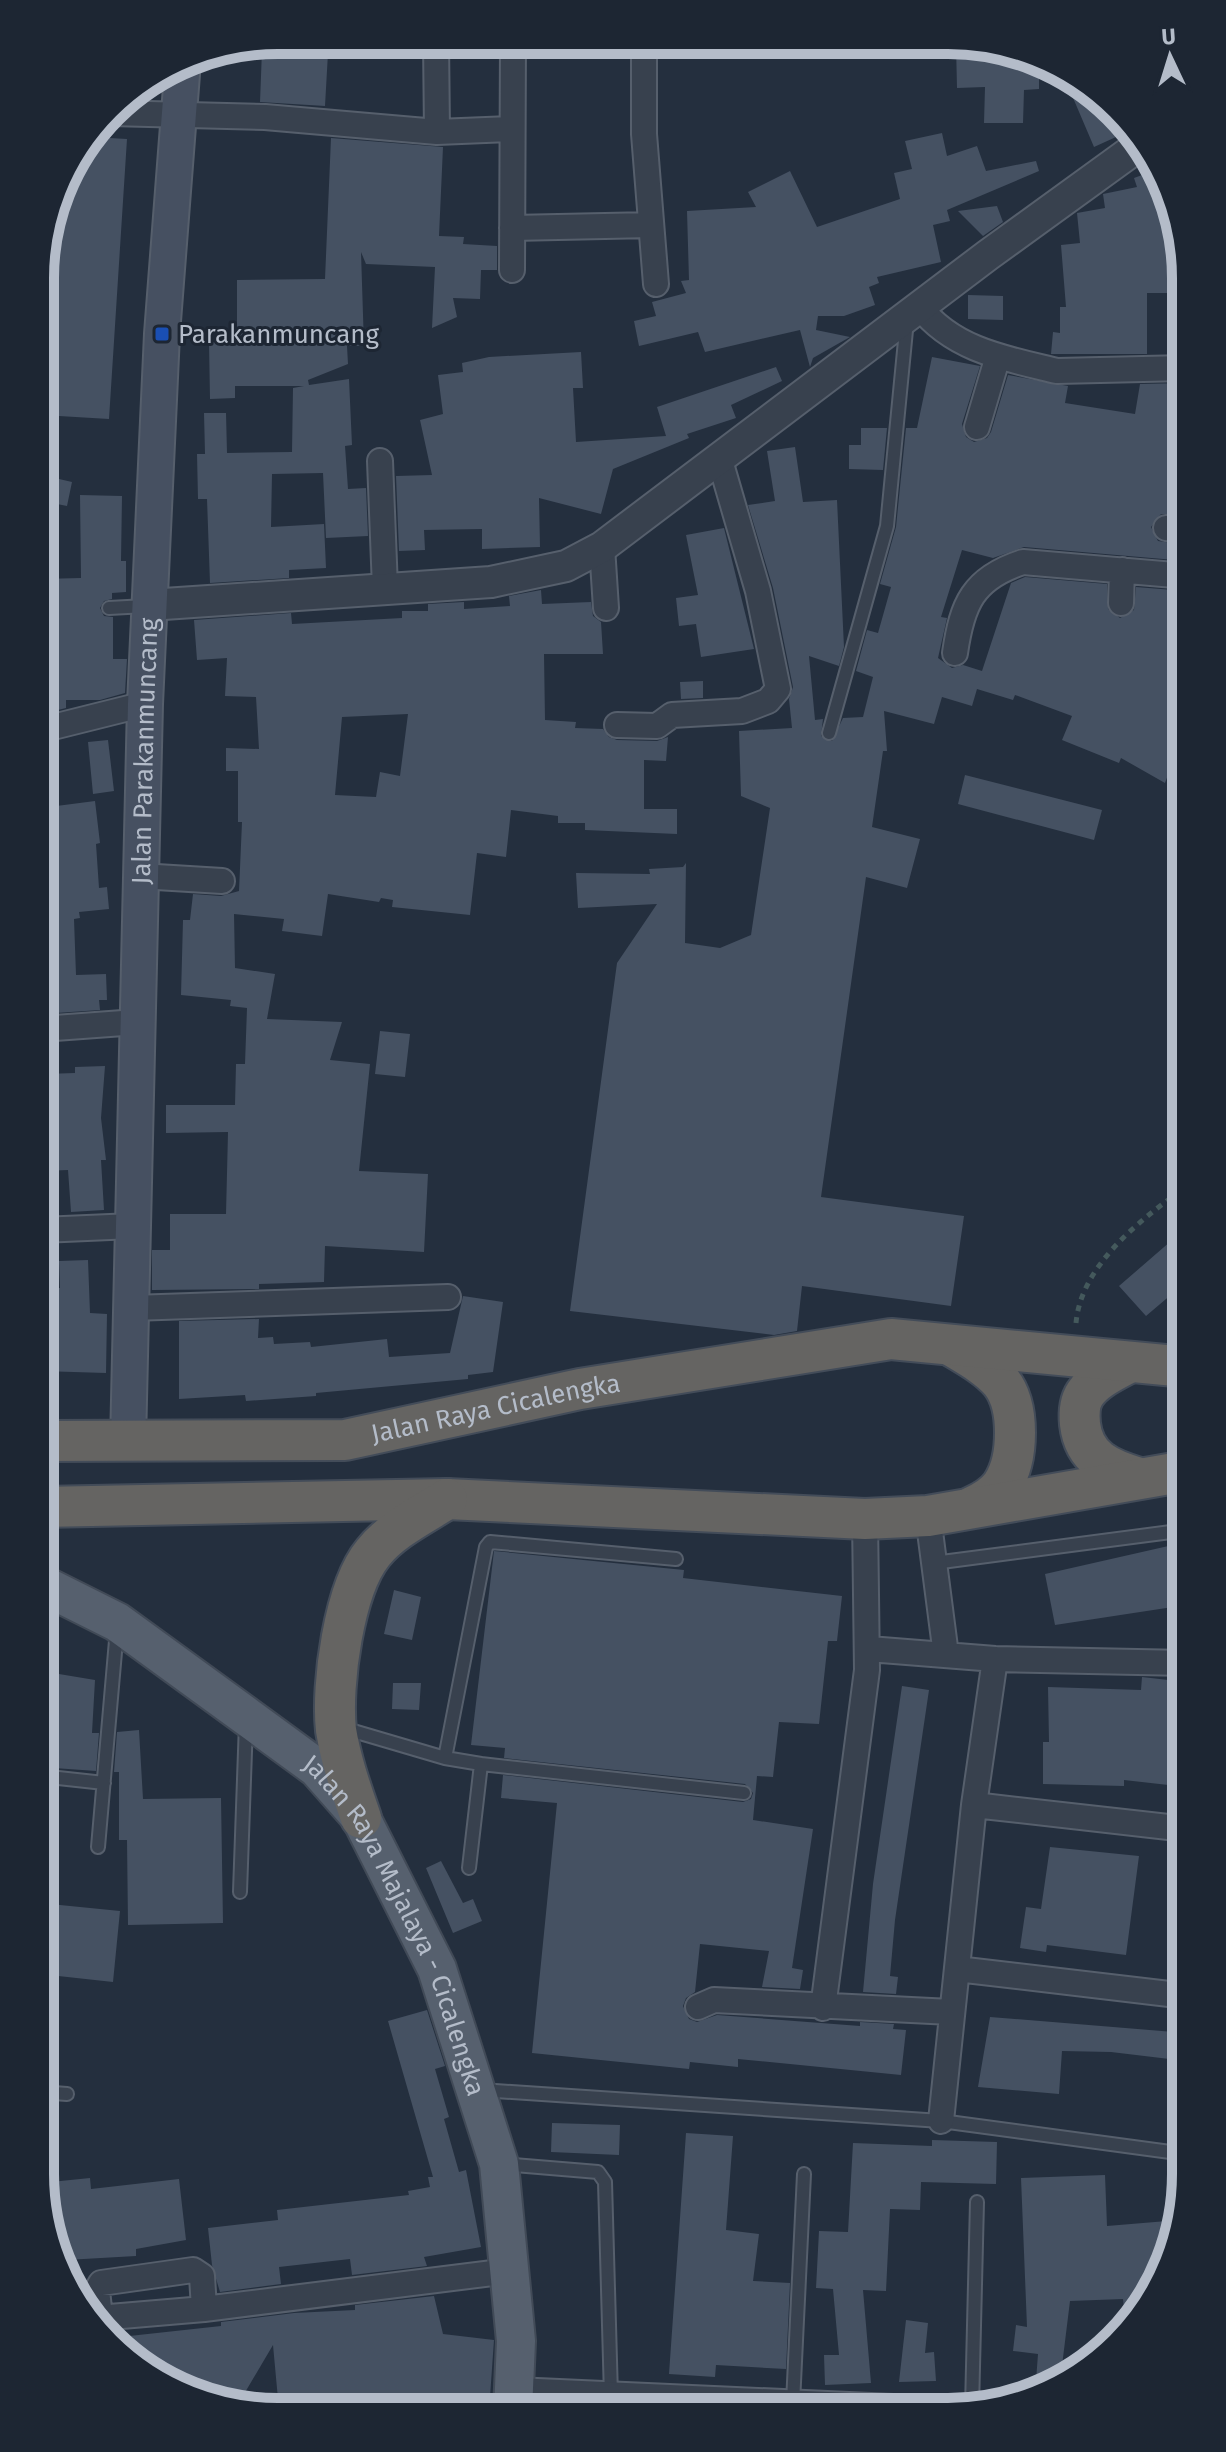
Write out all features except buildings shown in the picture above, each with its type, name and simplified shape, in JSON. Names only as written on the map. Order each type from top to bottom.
[{"type":"highway","name":"Jalan Raya Cicalengka","points":[[54,1441],[345,1440],[580,1389],[891,1339],[1130,1362],[1172,1362]]},
{"type":"highway","points":[[947,1343],[1000,1381],[1009,1396],[1013,1414],[1013,1439],[1006,1476],[988,1499],[972,1507]]},
{"type":"highway","points":[[1130,1362],[1097,1380],[1083,1396],[1079,1414],[1088,1452],[1110,1469],[1139,1478]]},
{"type":"highway","points":[[54,1507],[447,1499],[865,1519],[928,1516],[1172,1473]]},
{"type":"highway","points":[[361,1818],[343,1768],[336,1726],[338,1677],[347,1611],[364,1565],[387,1539],[447,1499]]},
{"type":"main road","name":"Jalan Parakanmuncang","points":[[128,1443],[145,704],[162,334],[182,76]]},
{"type":"main road","name":"Jalan Raya Majalaya - Cicalengka","points":[[54,1590],[117,1622],[317,1768],[361,1818],[437,1969],[478,2090],[499,2164],[516,2341],[514,2398]]},
{"type":"street","points":[[436,54],[437,132]]},
{"type":"street","points":[[512,270],[513,54]]},
{"type":"street","points":[[644,54],[644,120],[656,284]]},
{"type":"street","points":[[126,113],[180,113],[437,132],[512,129]]},
{"type":"street","points":[[149,605],[491,582],[537,575],[566,566],[602,547],[1132,151]]},
{"type":"street","points":[[512,228],[651,225]]},
{"type":"street","points":[[914,312],[955,341],[1057,371],[1172,368]]},
{"type":"street","points":[[977,427],[998,356]]},
{"type":"street","points":[[617,725],[657,726],[672,715],[742,711],[768,701],[778,689],[758,591],[719,457]]},
{"type":"street","points":[[380,461],[385,588]]},
{"type":"street","points":[[602,547],[606,608]]},
{"type":"street","points":[[955,653],[961,613],[989,579],[1008,566],[1023,562],[1172,575]]},
{"type":"street","points":[[1121,603],[1122,570]]},
{"type":"street","points":[[54,727],[145,704]]},
{"type":"street","points":[[140,876],[222,881]]},
{"type":"street","points":[[54,1028],[137,1022]]},
{"type":"street","points":[[54,1229],[133,1226]]},
{"type":"street","points":[[132,1308],[448,1297]]},
{"type":"street","points":[[928,1516],[946,1655]]},
{"type":"street","points":[[823,2008],[869,1649],[865,1519]]},
{"type":"street","points":[[869,1649],[995,1659],[1172,1663]]},
{"type":"street","points":[[941,2121],[974,1805],[995,1659]]},
{"type":"street","points":[[974,1805],[1172,1827]]},
{"type":"street","points":[[957,1969],[1172,1994]]},
{"type":"street","points":[[698,2007],[714,2000],[823,2008],[951,2012]]},
{"type":"street","points":[[98,2307],[97,2290],[101,2283],[193,2270],[202,2276],[204,2309]]},
{"type":"street","points":[[106,2317],[204,2309],[509,2271]]},
{"type":"street","points":[[562,2398],[633,2398]]},
{"type":"lane","points":[[829,733],[887,526],[914,312]]},
{"type":"lane","points":[[109,608],[149,605]]},
{"type":"lane","points":[[934,1563],[1172,1532]]},
{"type":"lane","points":[[445,1758],[486,1547],[490,1542],[676,1559]]},
{"type":"lane","points":[[98,1847],[117,1622]]},
{"type":"lane","points":[[240,1892],[246,1716]]},
{"type":"lane","points":[[336,1726],[445,1758],[481,1764],[744,1793]]},
{"type":"lane","points":[[469,1868],[481,1764]]},
{"type":"lane","points":[[54,1778],[104,1783]]},
{"type":"lane","points":[[478,2090],[941,2121],[1172,2152]]},
{"type":"lane","points":[[54,2093],[67,2094]]},
{"type":"lane","points":[[499,2164],[598,2172],[605,2182],[611,2396]]},
{"type":"lane","points":[[793,2398],[804,2174]]},
{"type":"lane","points":[[972,2397],[977,2202]]},
{"type":"path","points":[[1074,1356],[1077,1311],[1088,1282],[1138,1225],[1172,1198]]},
{"type":"place","name":"Parakanmuncang","points":[[162,334]]}]
